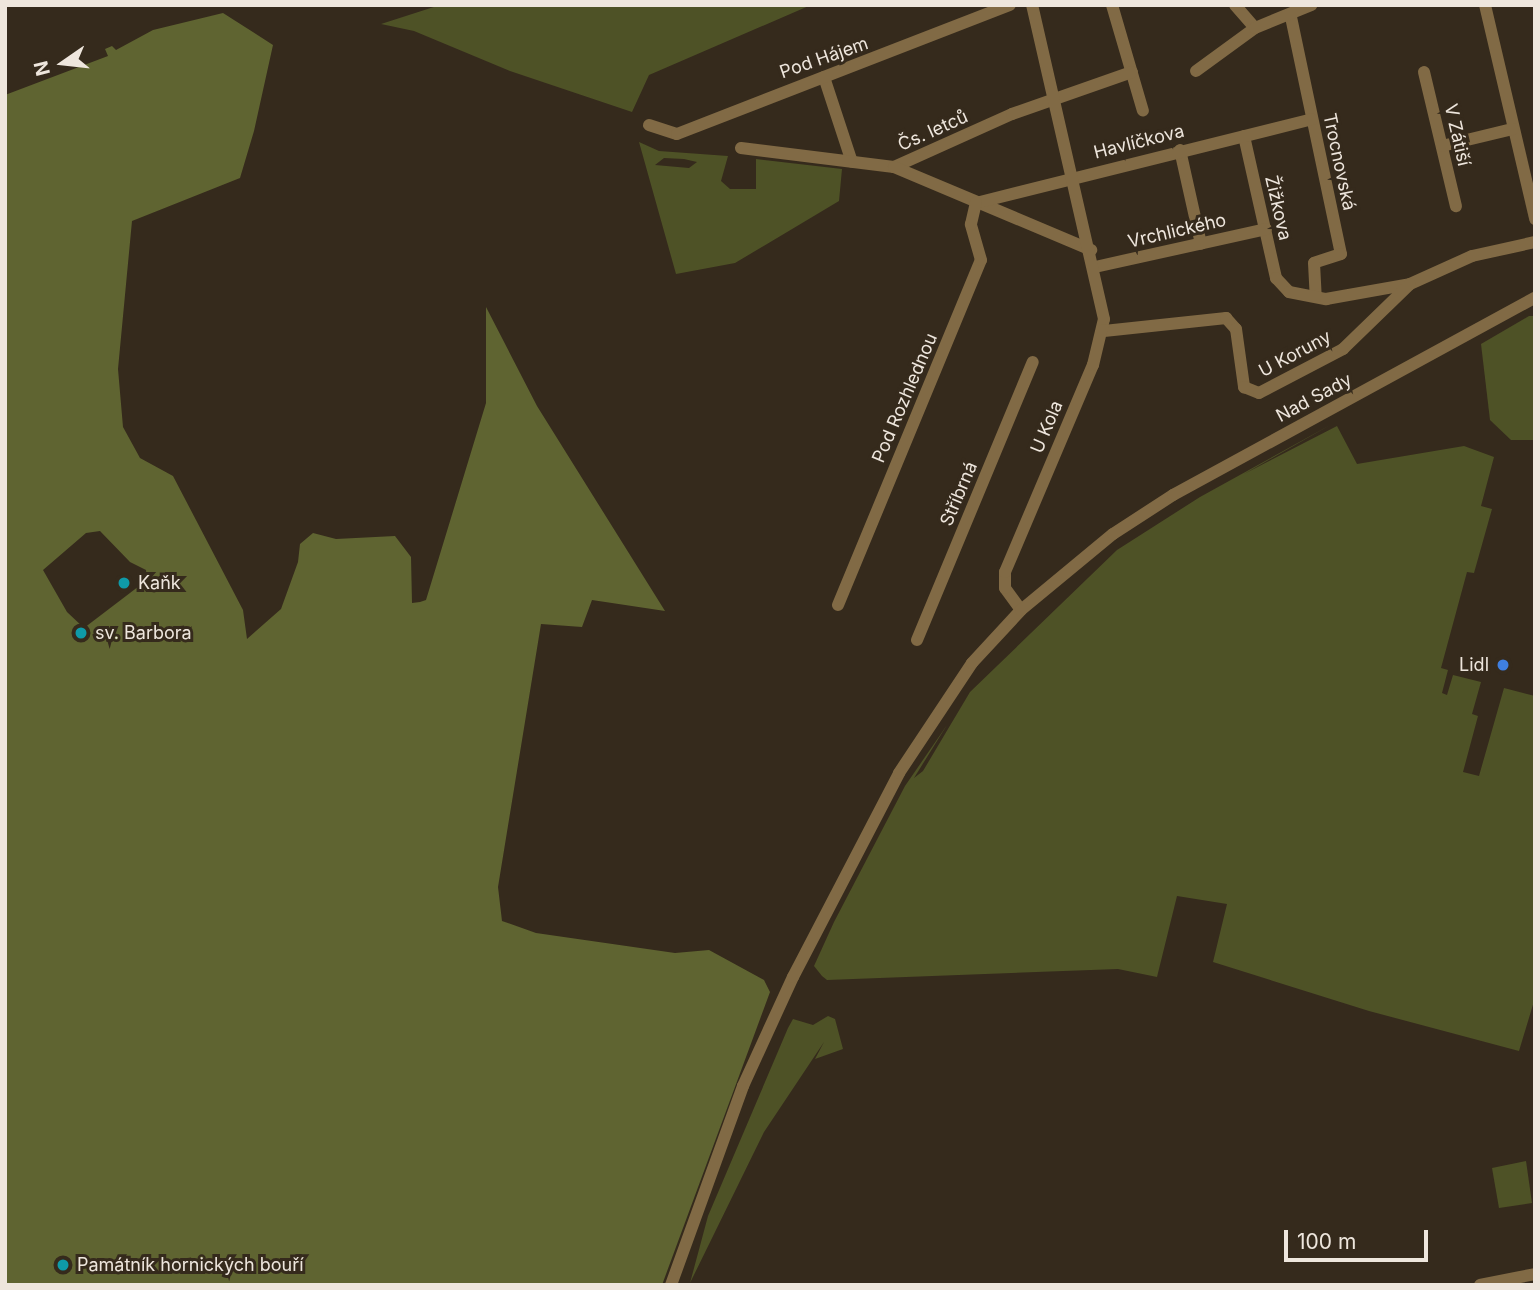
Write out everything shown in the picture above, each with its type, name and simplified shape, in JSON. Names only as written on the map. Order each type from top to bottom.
[{"type":"street","name":"Pod Hájem","points":[[649,125],[677,134],[1010,5]]},
{"type":"street","points":[[1032,5],[1095,268],[1104,331]]},
{"type":"street","points":[[1112,5],[1143,111]]},
{"type":"street","points":[[1235,5],[1255,27]]},
{"type":"street","points":[[1196,71],[1255,27],[1291,16],[1311,5]]},
{"type":"street","points":[[1485,5],[1535,219]]},
{"type":"street","name":"Trocnovská","points":[[1291,16],[1341,254],[1314,263],[1316,296]]},
{"type":"street","name":"Čs. letců","points":[[741,148],[894,167],[1054,99],[1132,72]]},
{"type":"street","name":"V Zátiší","points":[[1424,72],[1456,206]]},
{"type":"street","points":[[824,77],[852,162]]},
{"type":"street","name":"Havlíčkova","points":[[976,203],[1312,119]]},
{"type":"street","points":[[1442,146],[1513,129]]},
{"type":"street","name":"Žižkova","points":[[1244,136],[1281,287]]},
{"type":"street","points":[[1180,150],[1201,244]]},
{"type":"street","points":[[894,167],[1091,250]]},
{"type":"street","name":"Pod Rozhlednou","points":[[838,605],[981,260],[971,224],[976,203]]},
{"type":"street","name":"Vrchlického","points":[[1095,268],[1266,229]]},
{"type":"street","name":"U Koruny","points":[[1281,287],[1316,296],[1340,298],[1410,284],[1472,256],[1535,242]]},
{"type":"street","name":"U Koruny","points":[[1104,331],[1226,318],[1237,329],[1244,387],[1259,393],[1343,349],[1410,284]]},
{"type":"street","name":"Nad Sady","points":[[671,1285],[743,1086],[860,846],[939,708],[1021,610],[1113,534],[1195,483],[1535,298]]},
{"type":"street","name":"U Kola","points":[[1021,610],[1005,588],[1006,572],[1104,331]]},
{"type":"street","name":"Stříbrná","points":[[917,640],[1033,362]]},
{"type":"street","points":[[1480,1285],[1535,1274]]},
{"type":"green space","points":[[440,5],[811,5],[649,75],[632,112],[510,71],[414,31],[381,24]]},
{"type":"green space","points":[[223,13],[273,45],[254,131],[240,178],[132,221],[118,369],[123,427],[140,458],[173,476],[243,610],[247,639],[281,609],[298,562],[300,544],[313,533],[336,539],[395,536],[411,557],[412,603],[426,600],[486,403],[486,307],[537,406],[665,611],[592,600],[582,627],[541,624],[498,887],[502,921],[536,933],[675,953],[709,950],[764,980],[770,992],[662,1285],[5,1285],[5,95],[108,56],[105,49],[112,46],[116,50],[153,30]],"holes":[[[100,531],[130,562],[146,570],[147,580],[84,628],[67,612],[43,570],[86,533]]]},
{"type":"green space","points":[[639,142],[659,151],[728,156],[721,181],[730,189],[756,189],[756,159],[842,169],[839,201],[735,263],[676,274]],"holes":[[[664,158],[697,162],[689,168],[655,165]]]},
{"type":"green space","points":[[1529,316],[1535,316],[1535,440],[1511,440],[1490,420],[1481,344]]},
{"type":"green space","points":[[1332,424],[1244,474],[1337,426],[1357,464],[1464,446],[1494,457],[1481,506],[1492,509],[1474,573],[1467,572],[1441,668],[1448,670],[1442,693],[1447,695],[1453,675],[1481,682],[1472,714],[1478,716],[1463,772],[1479,776],[1504,688],[1535,696],[1535,998],[1519,1051],[1369,1011],[1213,962],[1227,904],[1177,896],[1157,977],[1118,969],[827,980],[822,976],[814,966],[834,922],[905,786],[947,725],[914,778],[923,771],[970,692],[1117,550],[1200,497]]},
{"type":"green space","points":[[828,1016],[835,1019],[843,1049],[815,1059],[824,1042],[764,1132],[690,1283],[708,1216],[788,1028],[793,1019],[813,1025]]},
{"type":"green space","points":[[1526,1161],[1532,1203],[1499,1208],[1492,1168]]},
{"type":"place","name":"Kaňk","points":[[124,583]]},
{"type":"place","name":"sv. Barbora","points":[[81,633]]},
{"type":"place","name":"Lidl","points":[[1503,665]]},
{"type":"place","name":"Památník hornických bouří","points":[[63,1265]]}]
